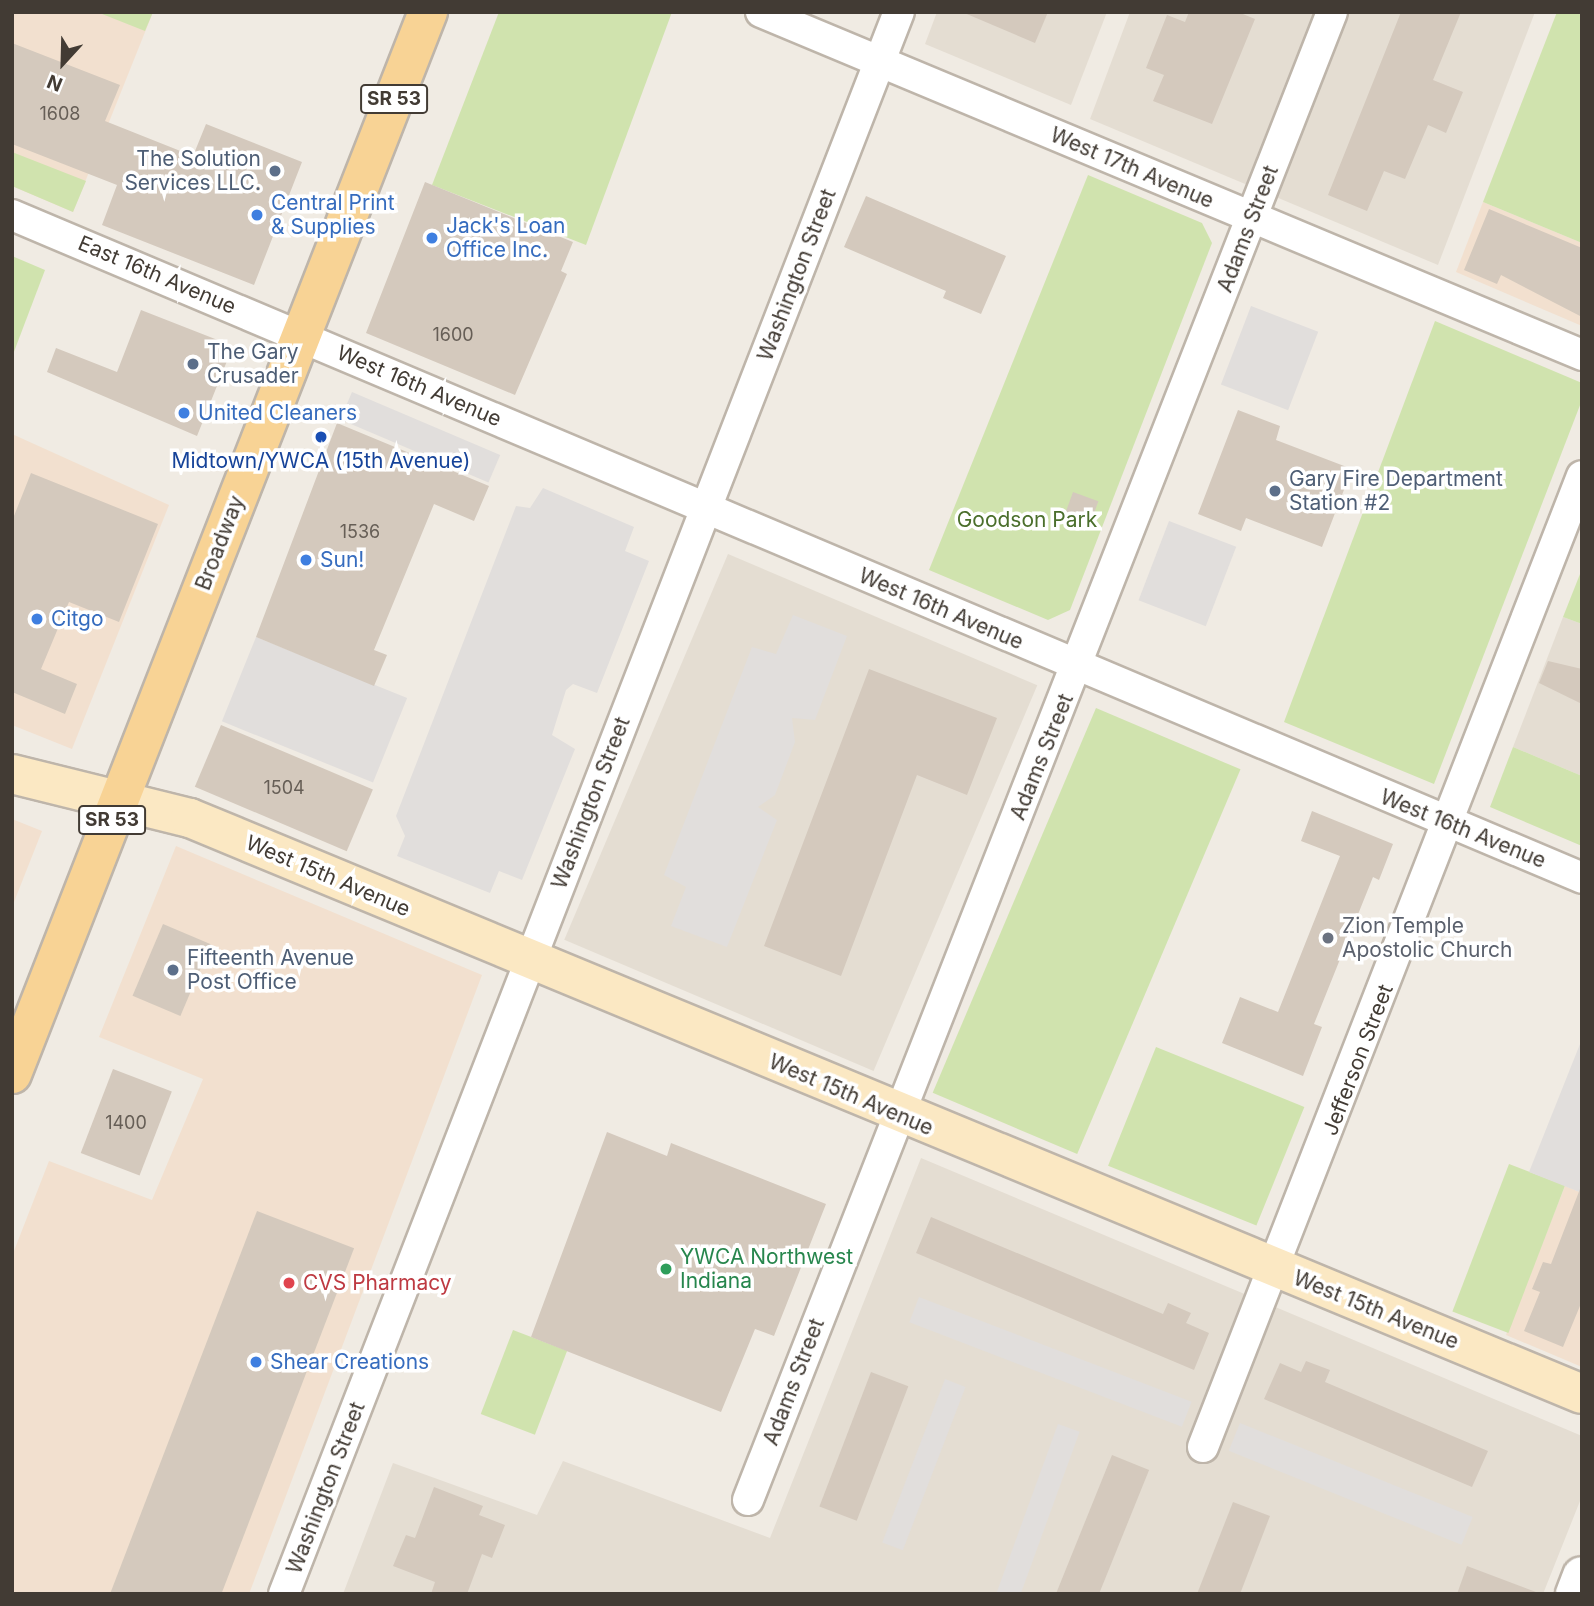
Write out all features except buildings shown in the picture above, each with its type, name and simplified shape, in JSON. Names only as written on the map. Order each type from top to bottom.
[{"type":"main road","name":"Broadway","points":[[12,1074],[428,12]]},
{"type":"main road","name":"West 15th Avenue","points":[[12,774],[118,804],[190,818],[898,1115],[1582,1394]]},
{"type":"street","name":"West 17th Avenue","points":[[761,12],[1582,355]]},
{"type":"street","name":"Washington Street","points":[[284,1594],[899,12]]},
{"type":"street","name":"Adams Street","points":[[748,1500],[898,1115],[1078,669],[1332,12]]},
{"type":"street","name":"East 16th Avenue","points":[[12,215],[302,335]]},
{"type":"street","name":"West 16th Avenue","points":[[302,335],[1078,669],[1582,878]]},
{"type":"street","name":"Jefferson Street","points":[[1203,1447],[1275,1269],[1582,476]]},
{"type":"street","points":[[1575,1594],[1582,1576]]},
{"type":"shaded area","points":[[12,12],[153,12],[73,212],[12,186]]},
{"type":"shaded area","points":[[937,12],[1107,12],[1071,105],[925,44]]},
{"type":"shaded area","points":[[1130,12],[1535,12],[1438,265],[1090,119]]},
{"type":"shaded area","points":[[1483,202],[1582,243],[1582,326],[1456,272]]},
{"type":"shaded area","points":[[1251,306],[1318,332],[1288,410],[1221,384]]},
{"type":"shaded area","points":[[352,392],[500,455],[488,483],[340,420]]},
{"type":"shaded area","points":[[12,434],[169,505],[72,749],[12,725]]},
{"type":"shaded area","points":[[543,488],[634,527],[625,551],[649,561],[597,693],[573,684],[566,690],[552,735],[575,749],[522,880],[499,871],[490,893],[397,856],[405,836],[396,816],[516,506],[530,508]]},
{"type":"shaded area","points":[[1169,521],[1236,547],[1206,626],[1139,600]]},
{"type":"shaded area","points":[[728,554],[1037,685],[874,1071],[564,940]]},
{"type":"shaded area","points":[[793,615],[847,636],[815,720],[792,718],[795,742],[775,795],[758,807],[777,820],[727,947],[671,926],[686,887],[664,875],[752,647],[776,654]]},
{"type":"shaded area","points":[[1563,617],[1582,624],[1582,776],[1513,747]]},
{"type":"shaded area","points":[[256,637],[407,698],[373,782],[222,721]]},
{"type":"shaded area","points":[[12,819],[42,831],[12,907]]},
{"type":"shaded area","points":[[176,846],[482,975],[249,1594],[12,1594],[12,1256],[49,1161],[152,1200],[203,1079],[99,1037]]},
{"type":"shaded area","points":[[1582,1039],[1582,1193],[1529,1172]]},
{"type":"shaded area","points":[[921,1158],[1582,1436],[1582,1496],[1543,1594],[343,1594],[393,1463],[537,1515],[563,1461],[770,1538]]},
{"type":"shaded area","points":[[1565,1186],[1582,1193],[1582,1367],[1506,1335]]},
{"type":"shaded area","points":[[919,1297],[1192,1402],[1182,1427],[909,1322]]},
{"type":"shaded area","points":[[945,1379],[966,1387],[903,1550],[882,1542]]},
{"type":"shaded area","points":[[1240,1423],[1473,1517],[1461,1545],[1229,1451]]},
{"type":"shaded area","points":[[1058,1424],[1080,1432],[1021,1594],[996,1594]]},
{"type":"green space","points":[[97,12],[153,12],[145,31]]},
{"type":"green space","points":[[499,12],[672,12],[586,245],[432,185]]},
{"type":"green space","points":[[1557,12],[1582,12],[1582,243],[1483,202]]},
{"type":"green space","points":[[12,152],[86,181],[73,212],[12,186]]},
{"type":"green space","name":"Goodson Park","points":[[1088,175],[1202,223],[1212,243],[1070,610],[1048,620],[929,570]]},
{"type":"green space","points":[[12,256],[45,270],[12,357]]},
{"type":"green space","points":[[1435,321],[1582,383],[1582,400],[1434,784],[1284,722]]},
{"type":"green space","points":[[1582,569],[1582,624],[1563,617]]},
{"type":"green space","points":[[1096,708],[1241,769],[1077,1154],[933,1093]]},
{"type":"green space","points":[[1513,747],[1582,776],[1582,846],[1490,807]]},
{"type":"green space","points":[[1156,1047],[1304,1107],[1256,1226],[1108,1166]]},
{"type":"green space","points":[[1509,1164],[1565,1186],[1508,1333],[1452,1312]]},
{"type":"green space","points":[[513,1330],[567,1351],[535,1435],[481,1414]]},
{"type":"place","name":"The Solution Services LLC.","points":[[275,171]]},
{"type":"place","name":"Central Print & Supplies","points":[[257,215]]},
{"type":"place","name":"Jack's Loan Office Inc.","points":[[432,238]]},
{"type":"place","name":"The Gary Crusader","points":[[193,364]]},
{"type":"place","name":"United Cleaners","points":[[184,413]]},
{"type":"place","name":"Midtown/YWCA (15th Avenue)","points":[[321,437]]},
{"type":"place","name":"Gary Fire Department Station #2","points":[[1275,491]]},
{"type":"place","name":"Sun!","points":[[306,560]]},
{"type":"place","name":"Citgo","points":[[37,619]]},
{"type":"place","name":"Zion Temple Apostolic Church","points":[[1328,938]]},
{"type":"place","name":"Fifteenth Avenue Post Office","points":[[173,970]]},
{"type":"place","name":"YWCA Northwest Indiana","points":[[666,1269]]},
{"type":"place","name":"CVS Pharmacy","points":[[289,1283]]},
{"type":"place","name":"Shear Creations","points":[[256,1362]]}]
